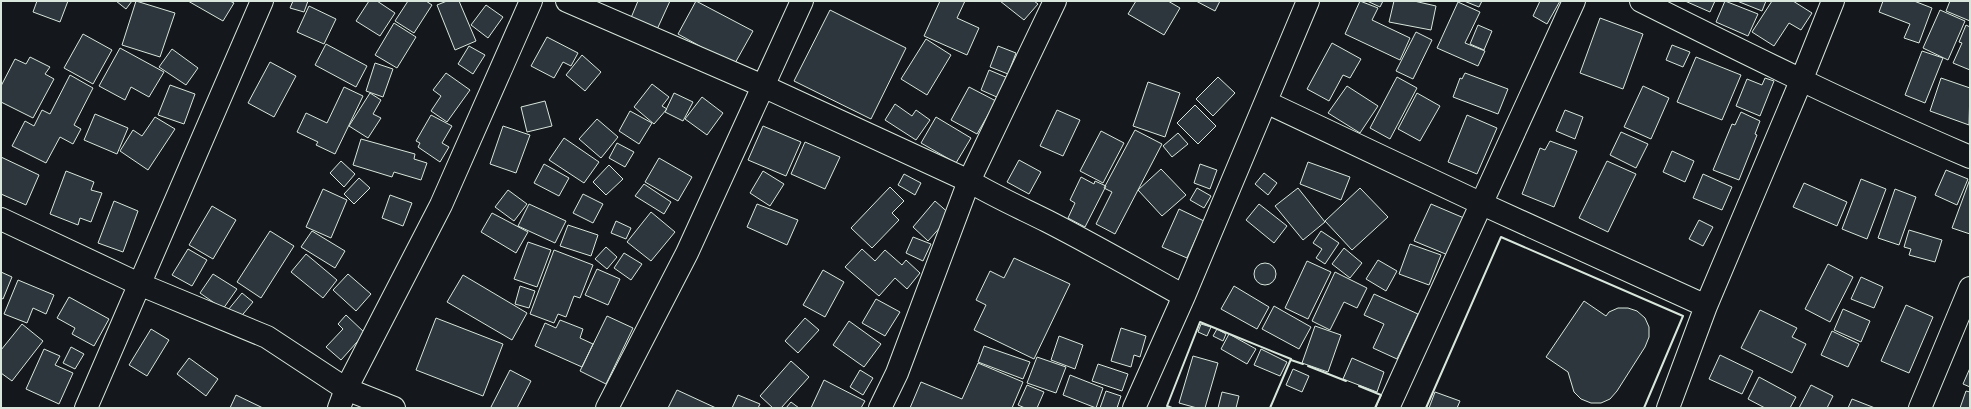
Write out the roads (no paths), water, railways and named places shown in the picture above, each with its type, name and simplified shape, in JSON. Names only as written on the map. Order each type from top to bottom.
[{"type":"street","points":[[86,408],[262,1]]},
{"type":"street","points":[[342,398],[441,205],[531,1]]},
{"type":"street","points":[[567,1],[763,86],[969,181],[994,196],[1113,256],[1184,296]]},
{"type":"street","points":[[607,408],[687,253],[802,1]]},
{"type":"street","points":[[880,408],[897,373],[969,181],[1055,1]]},
{"type":"street","points":[[1134,408],[1184,296],[1308,1]]},
{"type":"street","points":[[1388,408],[1480,203],[1574,1]]},
{"type":"street","points":[[1640,1],[1802,81],[1902,128],[1970,157]]},
{"type":"street","points":[[1671,407],[1706,306],[1802,81],[1833,1]]},
{"type":"street","points":[[1266,102],[1480,203],[1706,306]]},
{"type":"street","points":[[1,219],[139,284],[267,337],[342,398],[394,408]]},
{"type":"street","points":[[1920,408],[1970,288]]}]
